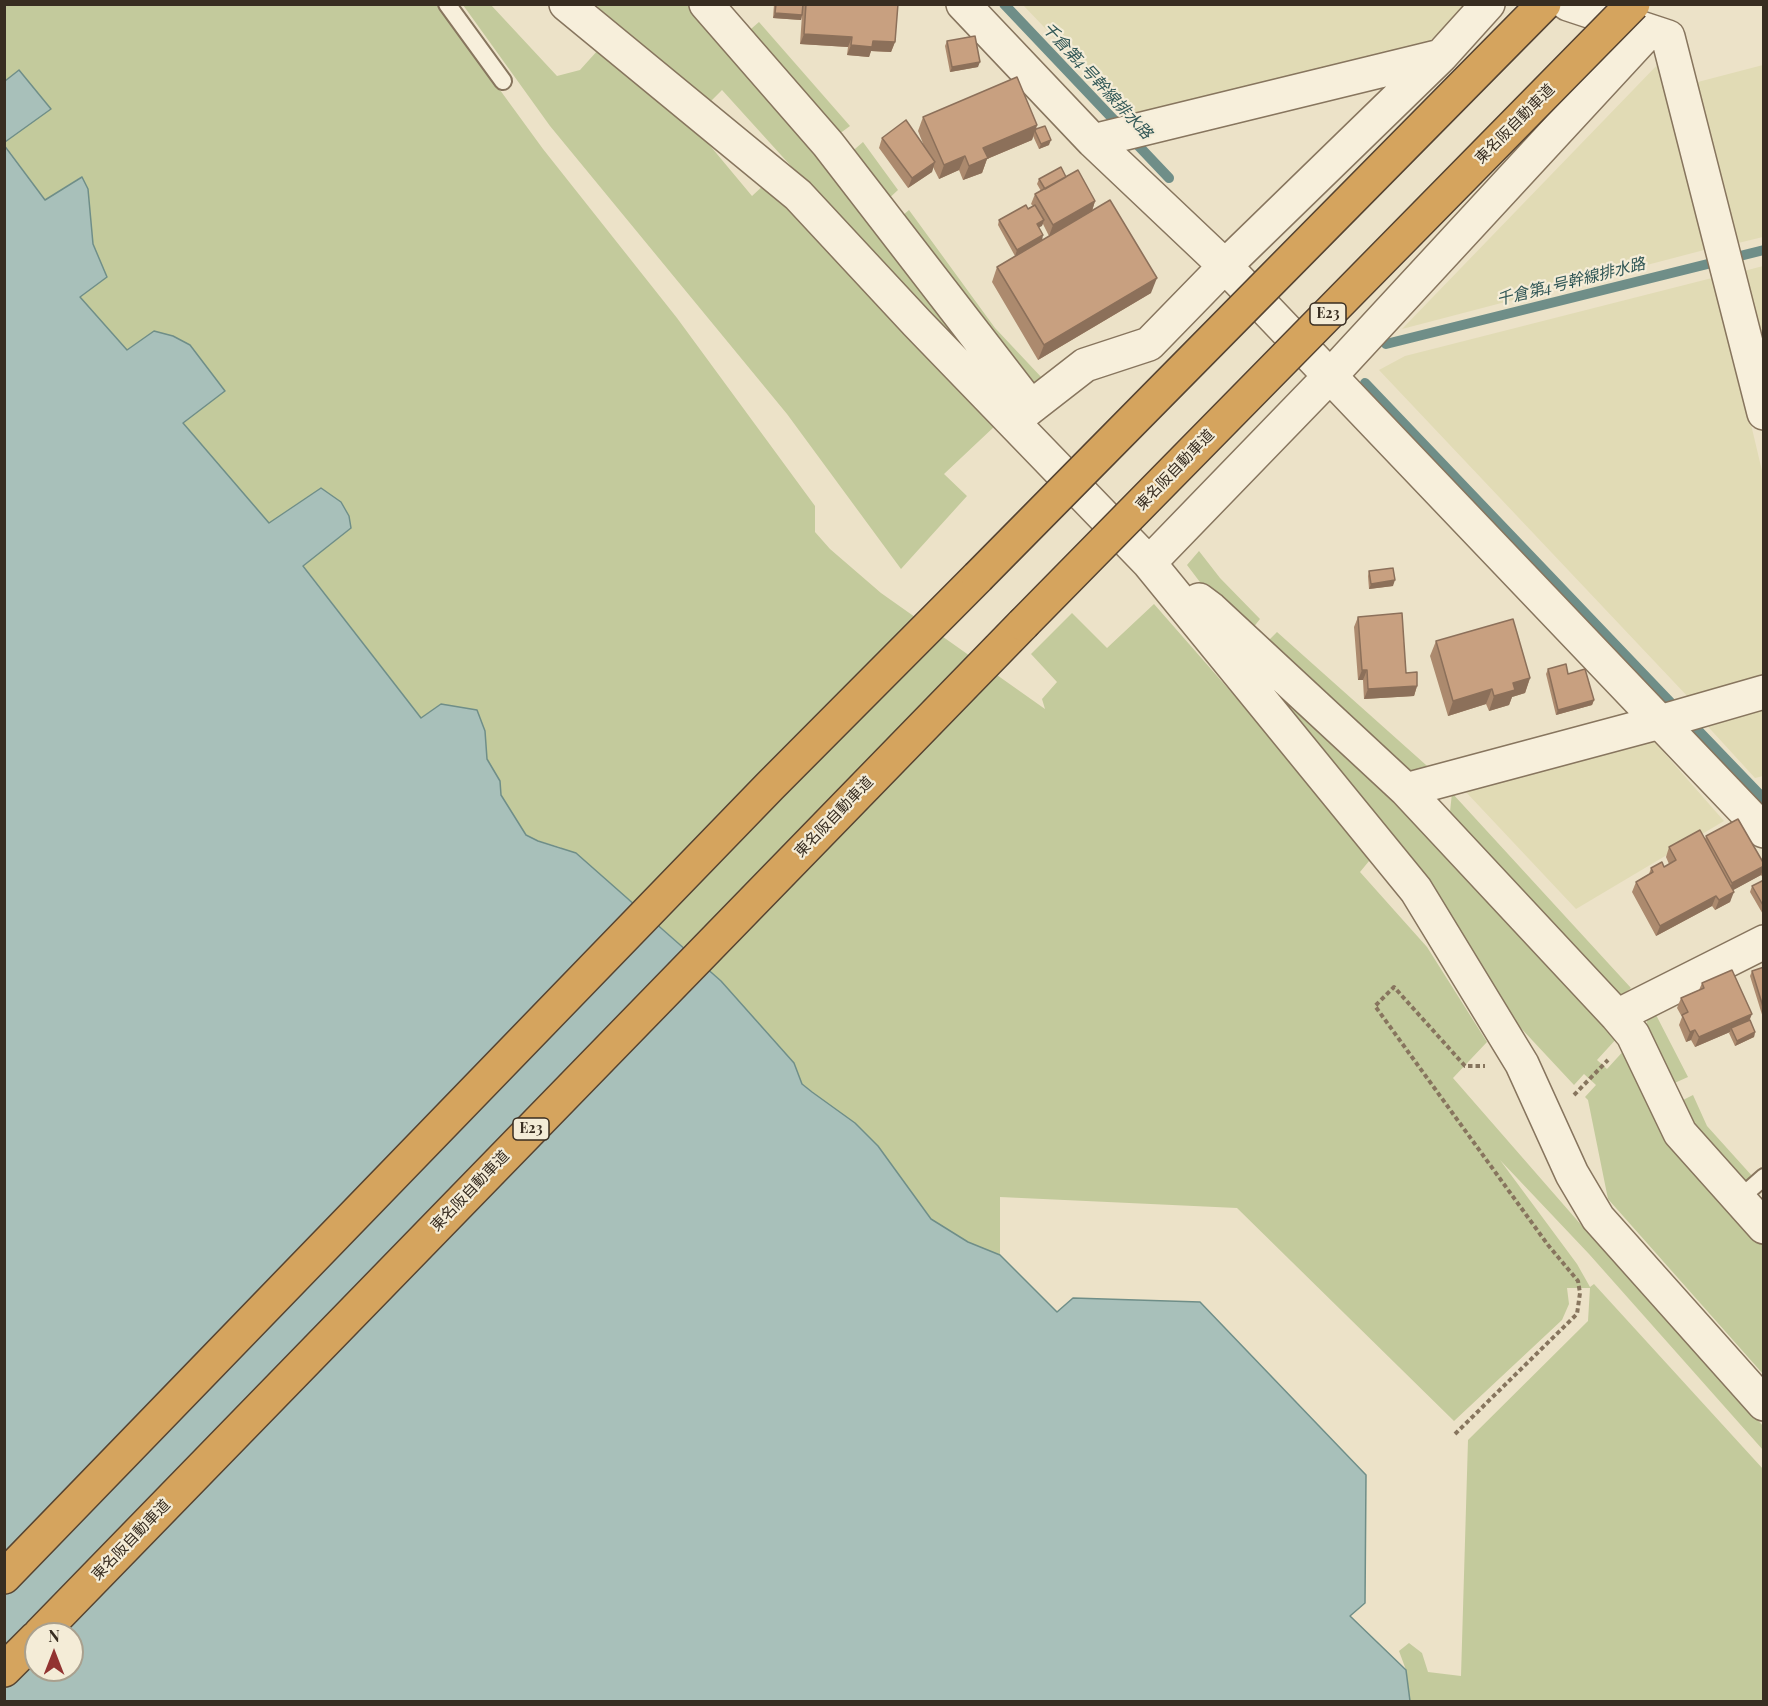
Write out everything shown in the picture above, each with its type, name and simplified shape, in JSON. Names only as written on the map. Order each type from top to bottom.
[{"type":"highway","points":[[4,1577],[762,794],[1544,4]]},
{"type":"highway","name":"東名阪自動車道","points":[[52,1622],[826,826],[1641,18]]},
{"type":"highway","points":[[4,1670],[24,1650]]},
{"type":"street","points":[[566,4],[798,195],[917,323],[1022,414]]},
{"type":"street","points":[[706,4],[828,144],[1022,414],[1149,563],[1416,890],[1522,1064],[1572,1174],[1598,1218],[1764,1404]]},
{"type":"street","points":[[963,4],[1116,136],[1225,266],[1764,831]]},
{"type":"street","points":[[1022,414],[1084,365],[1149,344],[1225,266],[1441,56],[1488,4]]},
{"type":"street","points":[[1568,4],[1641,18],[1668,37],[1764,413]]},
{"type":"street","points":[[1149,563],[1330,375],[1641,18]]},
{"type":"street","points":[[1116,136],[1441,56]]},
{"type":"street","points":[[1149,563],[1211,609],[1406,790],[1617,1016],[1633,1035],[1680,1133],[1764,1227]]},
{"type":"street","points":[[1406,790],[1764,692]]},
{"type":"street","points":[[1617,1016],[1764,942]]},
{"type":"lane","points":[[447,4],[503,81]]},
{"type":"lane","points":[[1739,1199],[1764,1177]]},
{"type":"path","points":[[1455,1434],[1577,1314],[1580,1293],[1578,1281],[1548,1245],[1375,1006],[1394,987],[1466,1066],[1522,1064]]},
{"type":"path","points":[[1579,1090],[1603,1066]]},
{"type":"shaded area","points":[[1461,4],[1462,8],[1426,45],[1128,115],[1023,5]]},
{"type":"shaded area","points":[[1662,60],[1708,249],[1402,329]]},
{"type":"shaded area","points":[[1763,65],[1763,237],[1734,244],[1694,83]]},
{"type":"shaded area","points":[[1763,266],[1763,347],[1744,271]]},
{"type":"shaded area","points":[[1716,277],[1763,475],[1763,680],[1690,699],[1379,370],[1405,356]]},
{"type":"shaded area","points":[[1763,703],[1763,776],[1755,778],[1701,719]]},
{"type":"shaded area","points":[[1652,739],[1724,821],[1576,909],[1465,791]]},
{"type":"green space","points":[[5,5],[438,5],[543,149],[677,318],[815,506],[815,532],[830,549],[881,593],[1045,709],[1042,699],[1057,682],[1031,654],[1072,613],[1107,648],[1154,604],[1374,855],[1360,872],[1427,947],[1487,1042],[1453,1078],[1583,1227],[1763,1426],[1763,1450],[1589,1254],[1500,1160],[1577,1264],[1590,1287],[1594,1284],[1763,1469],[1763,1701],[1410,1701],[1406,1670],[1399,1651],[1409,1643],[1422,1653],[1428,1672],[1461,1676],[1468,1440],[1588,1321],[1590,1288],[1567,1288],[1569,1304],[1562,1320],[1454,1421],[1237,1208],[1000,1197],[1000,1255],[968,1242],[931,1219],[878,1146],[802,1084],[794,1063],[721,981],[636,905],[560,847],[526,835],[501,795],[500,781],[487,759],[485,731],[441,704],[421,718],[303,565],[351,528],[321,488],[269,524],[183,423],[127,350],[79,297],[107,277],[93,244],[88,189],[81,177],[45,200],[5,145],[5,142],[50,108],[19,70],[5,81]]},
{"type":"green space","points":[[463,5],[491,5],[557,76],[580,70],[598,50],[707,142],[752,196],[766,183],[996,425],[944,474],[967,496],[901,569],[787,414],[550,126]]},
{"type":"green space","points":[[596,5],[694,5],[817,144],[994,381],[810,187],[722,90],[709,103],[617,27]]},
{"type":"green space","points":[[759,22],[850,126],[835,137],[744,35]]},
{"type":"green space","points":[[863,142],[898,190],[885,202],[848,155]]},
{"type":"green space","points":[[909,210],[995,328],[1043,379],[1033,393],[902,216]]},
{"type":"green space","points":[[1199,551],[1220,578],[1260,619],[1249,633],[1215,602],[1187,565]]},
{"type":"green space","points":[[1206,621],[1427,824],[1618,1037],[1597,1060],[1607,1069],[1627,1047],[1763,1239],[1763,1374],[1608,1199],[1588,1100],[1585,1097],[1596,1085],[1584,1074],[1574,1085],[1518,1025],[1444,909],[1368,804]]},
{"type":"green space","points":[[1277,632],[1435,773],[1409,779],[1263,646]]},
{"type":"green space","points":[[1452,793],[1631,988],[1615,1001],[1449,821]]},
{"type":"green space","points":[[1654,1011],[1688,1077],[1670,1085],[1644,1036],[1649,1012]]},
{"type":"green space","points":[[1693,1095],[1707,1126],[1753,1177],[1738,1189],[1675,1104]]},
{"type":"water","points":[[19,70],[51,109],[5,142],[5,81]]},
{"type":"water","points":[[4,145],[45,200],[82,177],[88,189],[93,244],[107,277],[80,297],[127,350],[154,331],[173,336],[190,345],[225,391],[183,423],[269,523],[321,488],[341,502],[349,516],[351,528],[303,566],[421,718],[441,704],[477,710],[485,731],[487,759],[500,781],[501,795],[526,835],[576,853],[721,981],[794,1063],[802,1084],[855,1123],[878,1146],[931,1219],[968,1242],[1000,1255],[1057,1312],[1073,1298],[1200,1302],[1366,1475],[1365,1603],[1350,1616],[1406,1670],[1410,1701],[5,1701]]},
{"type":"building","points":[[776,4],[803,4],[802,15],[775,13]]},
{"type":"building","points":[[806,4],[898,4],[895,42],[873,41],[872,47],[851,45],[852,37],[804,34]]},
{"type":"building","points":[[975,36],[980,62],[952,67],[947,41]]},
{"type":"building","points":[[1017,77],[1037,125],[983,148],[988,158],[969,166],[965,156],[944,165],[923,117]]},
{"type":"building","points":[[906,120],[935,162],[912,178],[882,138]]},
{"type":"building","points":[[1045,126],[1051,140],[1041,144],[1035,131]]},
{"type":"building","points":[[1061,167],[1066,177],[1045,189],[1039,179]]},
{"type":"building","points":[[1078,170],[1095,201],[1053,225],[1035,194]]},
{"type":"building","points":[[1110,200],[1157,278],[1044,345],[997,267]]},
{"type":"building","points":[[1026,205],[1028,209],[1035,205],[1044,220],[1037,224],[1043,235],[1017,250],[999,220]]},
{"type":"building","points":[[1393,568],[1395,580],[1371,584],[1369,571]]},
{"type":"building","points":[[1402,613],[1406,673],[1417,672],[1417,686],[1368,689],[1367,670],[1362,670],[1358,617]]},
{"type":"building","points":[[1513,619],[1530,678],[1513,683],[1515,690],[1494,696],[1492,689],[1453,701],[1436,641]]},
{"type":"building","points":[[1566,664],[1568,674],[1585,669],[1594,700],[1558,710],[1548,669]]},
{"type":"building","points":[[1738,819],[1764,866],[1732,883],[1706,836]]},
{"type":"building","points":[[1700,830],[1734,892],[1719,900],[1716,896],[1660,926],[1636,882],[1653,872],[1651,868],[1662,862],[1664,867],[1676,860],[1669,847]]},
{"type":"building","points":[[1764,880],[1764,907],[1752,886]]},
{"type":"building","points":[[1764,967],[1764,1010],[1752,971]]},
{"type":"building","points":[[1732,970],[1752,1014],[1699,1037],[1695,1030],[1690,1032],[1682,1015],[1688,1012],[1681,998],[1704,988],[1702,983]]},
{"type":"building","points":[[1750,1020],[1755,1032],[1737,1041],[1731,1028]]},
{"type":"waterway","name":"千倉第4号幹線排水路","points":[[1004,4],[1169,178]]},
{"type":"waterway","name":"千倉第4号幹線排水路","points":[[1386,344],[1764,250]]},
{"type":"waterway","points":[[1365,383],[1671,703]]},
{"type":"waterway","points":[[1690,722],[1764,799]]}]
